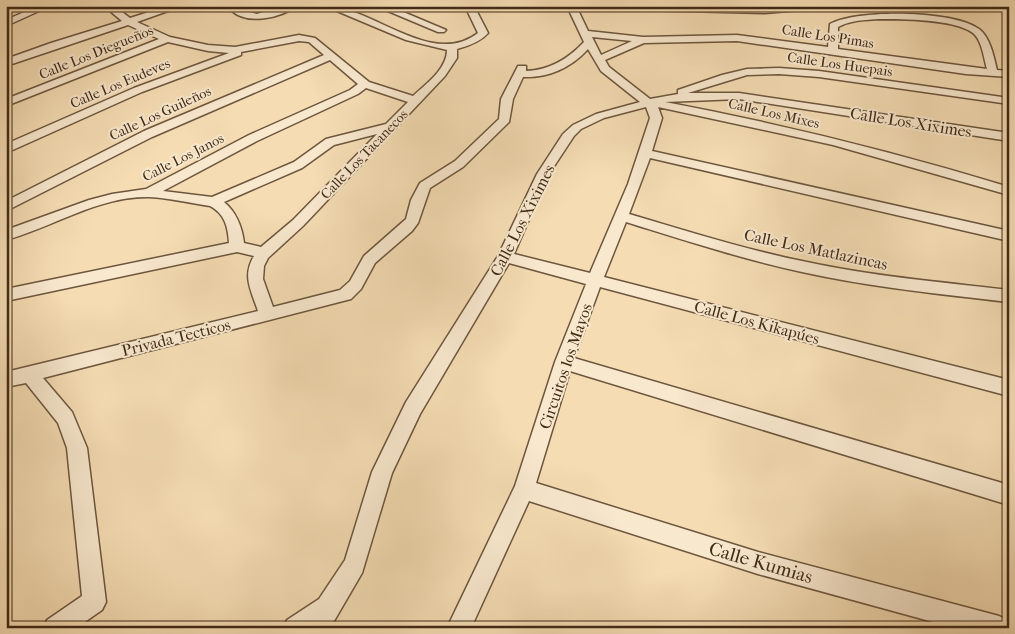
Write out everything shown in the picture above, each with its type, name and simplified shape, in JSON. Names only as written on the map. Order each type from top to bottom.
[{"type":"street","points":[[6,23],[46,6]]},
{"type":"street","points":[[108,6],[130,22],[167,39],[208,48],[247,48],[306,38],[312,40],[365,84],[416,101]]},
{"type":"street","points":[[6,63],[178,6]]},
{"type":"street","points":[[257,18],[292,6]]},
{"type":"street","points":[[330,6],[417,41],[435,46],[452,47],[476,39],[483,33],[469,6]]},
{"type":"street","points":[[380,6],[441,30]]},
{"type":"street","points":[[571,6],[602,65],[610,74],[647,102]]},
{"type":"street","points":[[600,6],[765,10],[813,6]]},
{"type":"street","points":[[236,11],[267,23]]},
{"type":"street","points":[[833,50],[833,26],[840,21],[887,15],[949,22],[962,24],[977,32],[993,74]]},
{"type":"street","name":"Calle Los Pimas","points":[[587,38],[642,40],[737,38],[993,74],[1009,74]]},
{"type":"street","name":"Privada Tecticos","points":[[6,380],[345,295],[356,285],[369,260],[407,228],[413,220],[424,186],[458,164],[505,120],[507,99],[520,71],[542,72],[558,68],[570,62],[587,38]]},
{"type":"street","name":"Calle Los Diegueños","points":[[6,103],[167,39]]},
{"type":"street","name":"Calle Los Pimas","points":[[600,59],[642,40]]},
{"type":"street","name":"Calle Los Tacanecos","points":[[267,314],[255,280],[256,266],[263,254],[298,223],[441,74],[452,58],[452,47]]},
{"type":"street","name":"Calle Los Eudeves","points":[[6,150],[138,90],[247,48]]},
{"type":"street","name":"Calle Los Guileños","points":[[6,207],[148,134],[331,56]]},
{"type":"street","name":"Calle Los Huepais","points":[[670,97],[726,77],[747,72],[779,70],[1009,101]]},
{"type":"street","name":"Calle Los Janos","points":[[6,234],[104,199],[130,194],[149,194],[253,138],[354,92],[365,84]]},
{"type":"street","name":"Calle Los Xiximes","points":[[317,628],[328,606],[354,565],[382,472],[413,408],[505,258],[530,199],[569,134],[586,121],[647,102],[670,97],[751,97],[1009,137]]},
{"type":"street","name":"Circuitos los Mayos","points":[[459,628],[524,489],[564,362],[646,153],[656,118],[653,108],[647,102]]},
{"type":"street","name":"Calle Los Mixes","points":[[647,102],[791,131],[1009,191]]},
{"type":"street","points":[[213,202],[298,165],[330,142],[389,127]]},
{"type":"street","points":[[646,153],[1009,236]]},
{"type":"street","points":[[149,194],[213,202],[223,206],[230,215],[236,233],[237,246]]},
{"type":"street","name":"Calle Los Matlazincas","points":[[621,216],[764,258],[826,272],[889,282],[1009,296]]},
{"type":"street","points":[[6,295],[237,246],[252,249],[263,254]]},
{"type":"street","name":"Calle Los Kikapúes","points":[[505,258],[1009,388]]},
{"type":"street","points":[[564,362],[1009,495]]},
{"type":"street","points":[[30,375],[65,418],[77,448],[94,602],[55,628]]},
{"type":"street","name":"Calle Kumias","points":[[524,489],[758,563],[999,628]]},
{"type":"street","points":[[296,628],[328,606]]}]
